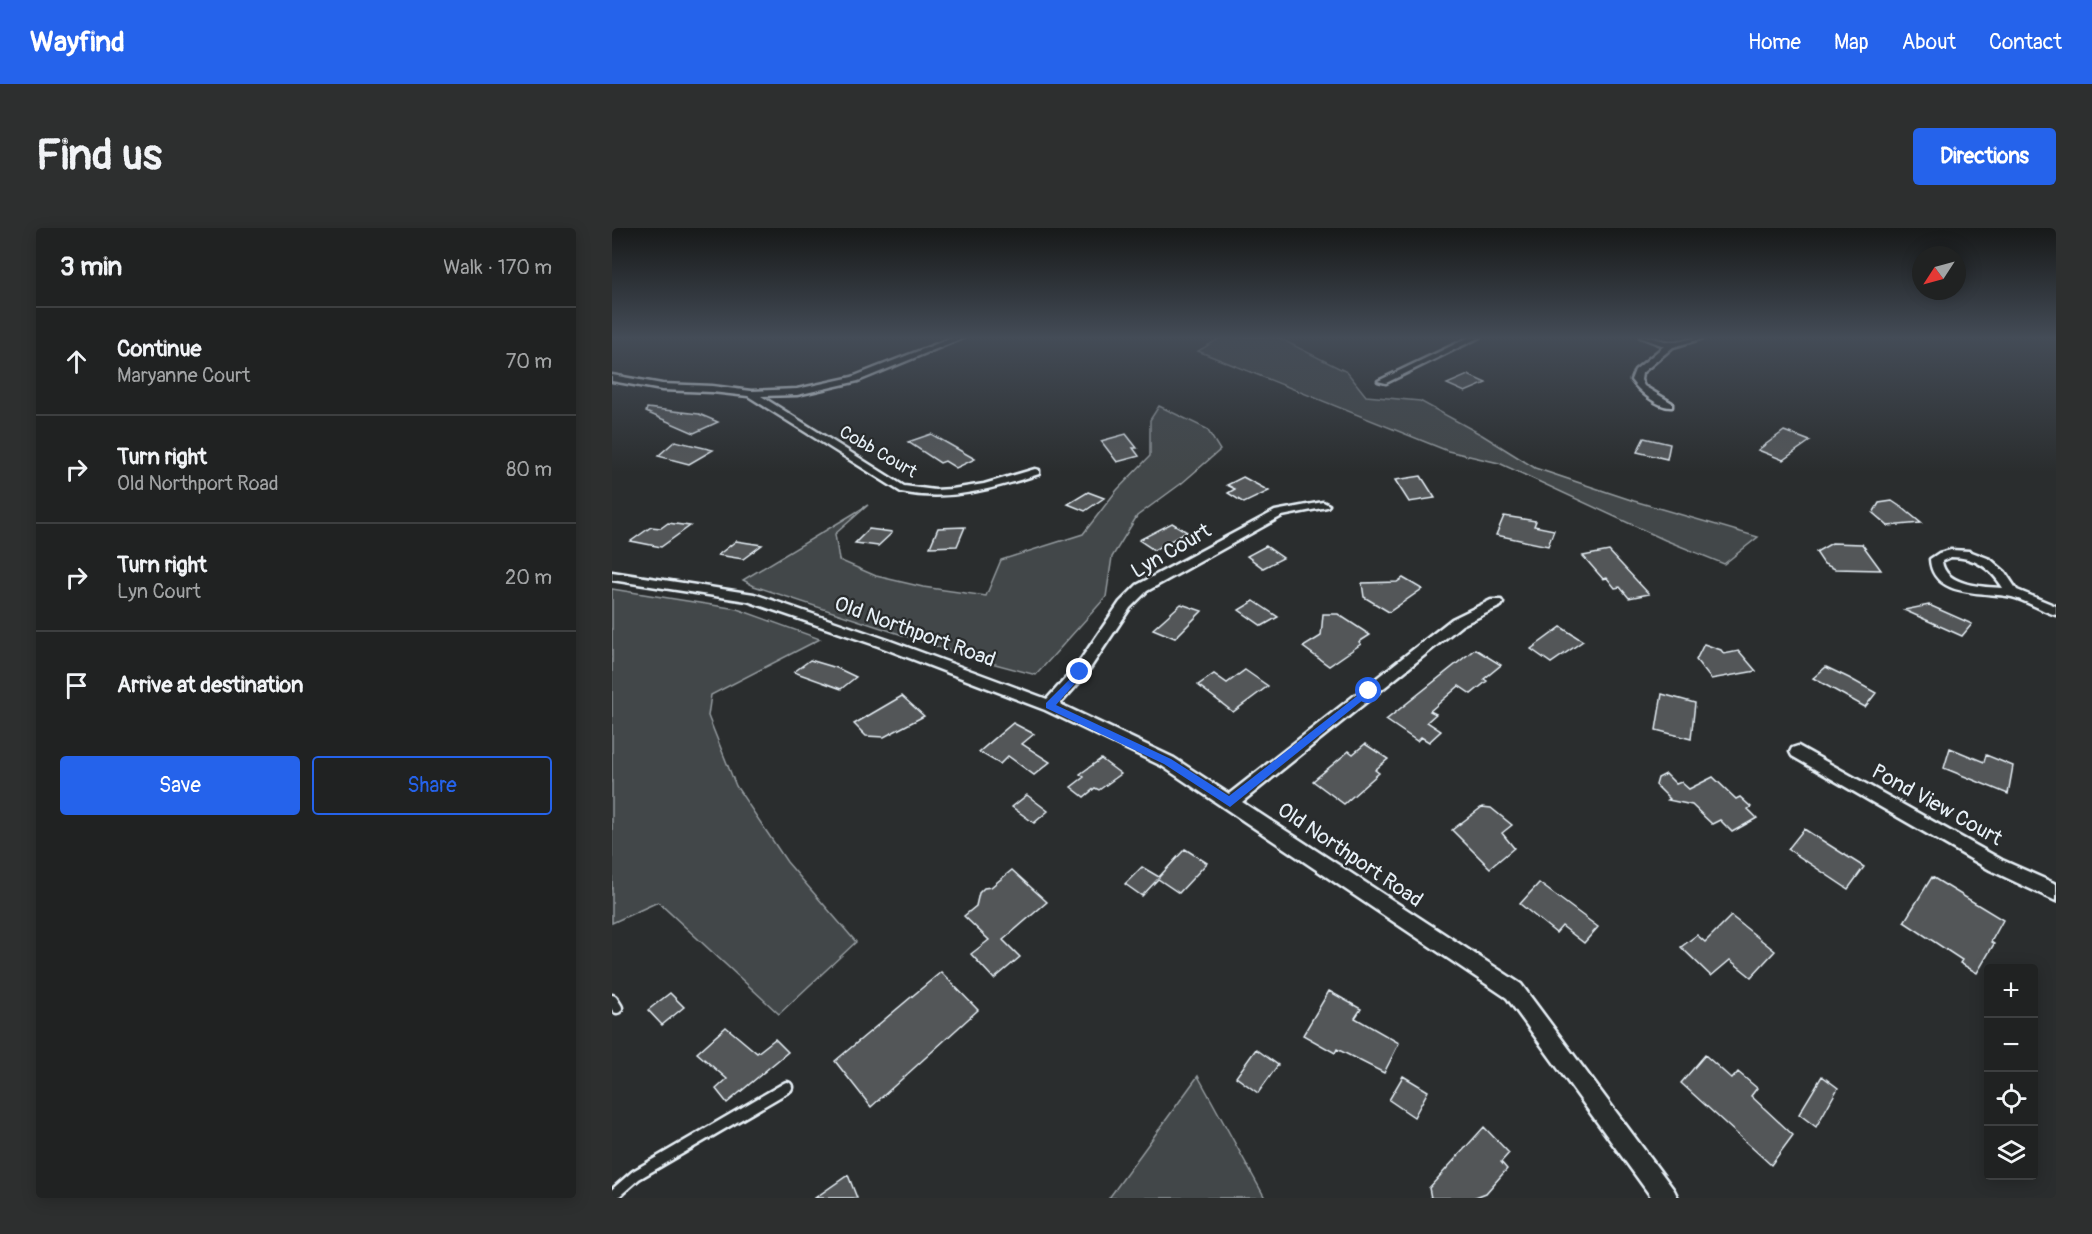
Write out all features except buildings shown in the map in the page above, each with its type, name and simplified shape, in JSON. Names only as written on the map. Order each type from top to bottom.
[{"type":"street","points":[[636,382],[662,387],[712,389],[751,394],[797,392],[840,382]]},
{"type":"street","points":[[1637,382],[1641,388],[1669,405]]},
{"type":"street","name":"Cobb Court","points":[[751,394],[901,489],[919,494],[966,491],[1035,472]]},
{"type":"street","name":"Lyn Court","points":[[1050,706],[1080,672],[1125,604],[1142,588],[1279,513],[1323,505]]},
{"type":"street","points":[[2012,592],[1998,571],[1982,560],[1969,555],[1949,553],[1936,559],[1936,569],[1940,574],[1958,584],[1984,591],[2012,592],[2056,611]]},
{"type":"street","name":"Old Northport Road","points":[[612,576],[749,597],[883,643],[1050,706],[1168,762],[1514,991],[1666,1198]]},
{"type":"street","points":[[1230,802],[1457,622],[1496,603]]},
{"type":"street","name":"Pond View Court","points":[[1798,752],[1996,865],[2056,893]]},
{"type":"lane","points":[[612,1196],[636,1175],[787,1087]]},
{"type":"shaded area","points":[[1276,382],[1355,382],[1366,396],[1420,401],[1482,435],[1535,468],[1634,501],[1758,537],[1724,564],[1665,540],[1499,463],[1448,451]]},
{"type":"shaded area","points":[[1159,406],[1207,429],[1220,450],[1182,483],[1137,516],[1112,557],[1106,597],[1036,675],[969,657],[754,586],[743,580],[868,505],[835,534],[839,560],[876,576],[923,587],[986,596],[1001,560],[1083,534],[1117,490],[1150,456],[1150,420]]},
{"type":"shaded area","points":[[612,589],[737,609],[820,639],[711,695],[708,716],[736,786],[787,862],[856,942],[779,1014],[658,902],[612,923]]},
{"type":"shaded area","points":[[1198,1076],[1265,1198],[1109,1198]]},
{"type":"route","points":[[1080,672],[1050,706],[1168,762],[1230,802],[1369,691]]}]
